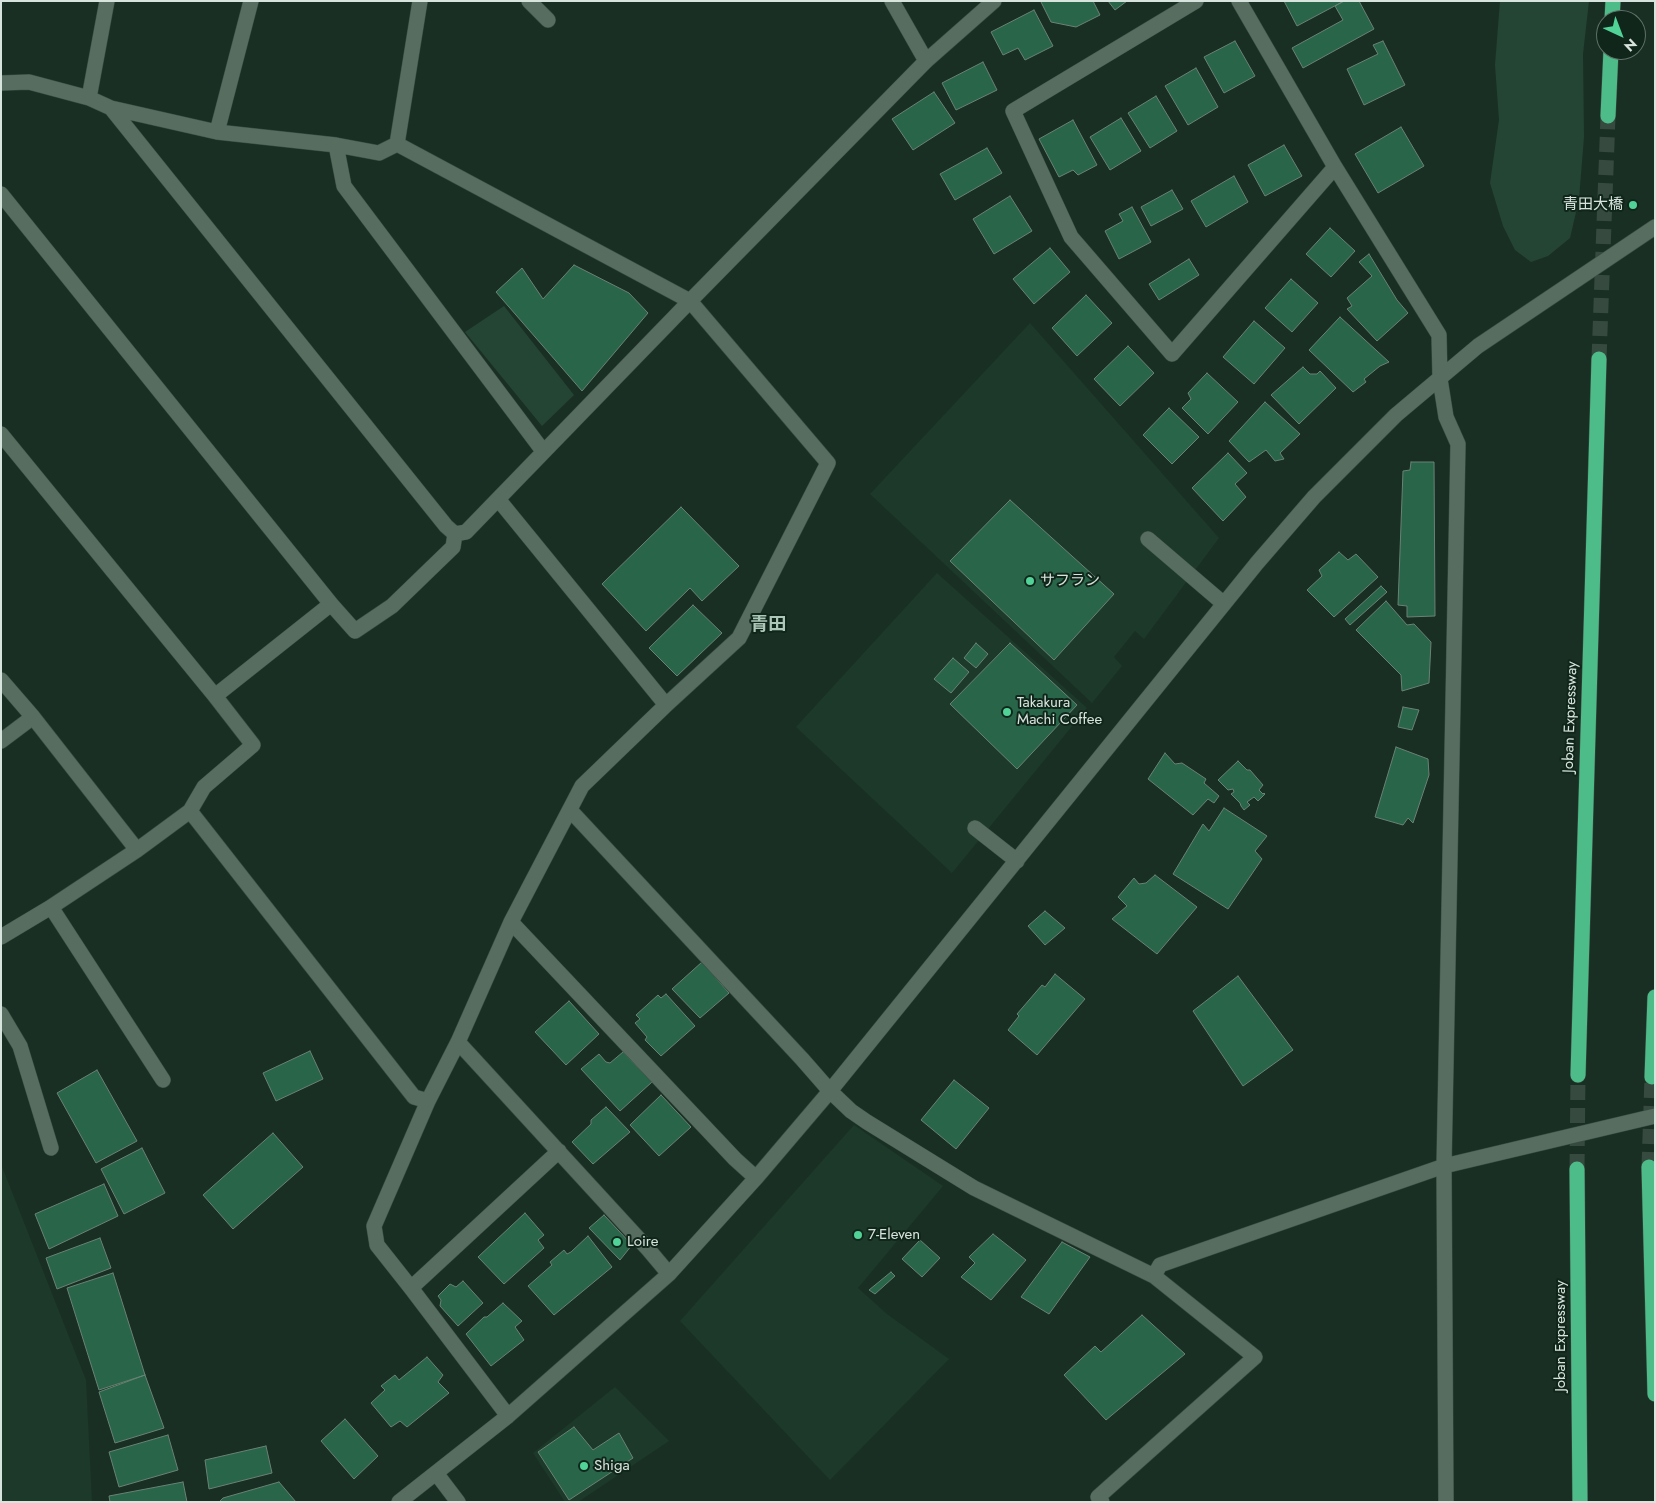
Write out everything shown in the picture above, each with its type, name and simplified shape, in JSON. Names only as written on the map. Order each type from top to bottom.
[{"type":"highway","points":[[1608,116],[1611,60]]},
{"type":"highway","name":"Joban Expressway","points":[[1578,1075],[1599,359]]},
{"type":"highway","points":[[1652,1076],[1655,997]]},
{"type":"highway","points":[[1649,1167],[1655,1394]]},
{"type":"highway","name":"Joban Expressway","points":[[1577,1169],[1580,1502]]},
{"type":"street","points":[[89,98],[107,1]]},
{"type":"street","points":[[217,132],[251,1]]},
{"type":"street","points":[[397,144],[420,1]]},
{"type":"street","points":[[529,1],[548,20]]},
{"type":"street","points":[[892,1],[926,61]]},
{"type":"street","points":[[455,534],[466,532],[690,300],[926,61],[994,1]]},
{"type":"street","points":[[1196,1],[1013,111],[1072,237],[1172,354],[1335,167]]},
{"type":"street","points":[[1240,1],[1335,167],[1439,334],[1440,379],[1446,418],[1458,444],[1444,1166],[1446,1502]]},
{"type":"street","points":[[1,83],[29,82],[89,98],[111,108],[217,132],[336,145],[379,153],[397,144]]},
{"type":"street","points":[[111,108],[446,526],[455,534]]},
{"type":"street","points":[[397,144],[690,300],[828,463],[739,638],[582,786],[512,922],[458,1042],[428,1101],[374,1226],[377,1245],[412,1288],[508,1416]]},
{"type":"street","points":[[336,145],[344,186],[543,451]]},
{"type":"street","points":[[1,194],[331,604],[355,631],[392,606],[453,547],[455,534]]},
{"type":"street","points":[[399,1502],[508,1416],[669,1274],[756,1178],[830,1091],[1224,604],[1314,497],[1396,415],[1478,346],[1655,227]]},
{"type":"street","points":[[1,434],[253,745],[204,787],[190,811],[137,850],[51,907],[1,937]]},
{"type":"street","points":[[498,499],[666,705]]},
{"type":"street","points":[[1148,539],[1224,604]]},
{"type":"street","points":[[215,696],[331,604]]},
{"type":"street","points":[[1,680],[33,717],[137,850]]},
{"type":"street","points":[[1,741],[33,717]]},
{"type":"street","points":[[570,810],[830,1091],[852,1111],[974,1188],[1154,1276],[1255,1356],[1098,1497],[1102,1502]]},
{"type":"street","points":[[190,811],[414,1097],[428,1101]]},
{"type":"street","points":[[975,828],[1017,861]]},
{"type":"street","points":[[51,907],[164,1080]]},
{"type":"street","points":[[512,922],[735,1159],[756,1178]]},
{"type":"street","points":[[1,1014],[20,1046],[51,1148]]},
{"type":"street","points":[[458,1042],[669,1274]]},
{"type":"street","points":[[1154,1276],[1160,1265],[1444,1166],[1655,1116]]},
{"type":"street","points":[[412,1288],[559,1151]]},
{"type":"street","points":[[436,1473],[458,1502]]},
{"type":"shaded area","points":[[1500,1],[1589,1],[1583,54],[1584,137],[1579,199],[1570,238],[1548,256],[1531,262],[1515,250],[1503,226],[1490,183],[1499,120],[1495,65]]},
{"type":"shaded area","points":[[504,306],[574,395],[542,426],[465,332]]},
{"type":"shaded area","points":[[1030,323],[1219,538],[1144,639],[1135,631],[1114,657],[1122,666],[1092,703],[870,494]]},
{"type":"shaded area","points":[[937,573],[1087,708],[952,873],[796,727]]},
{"type":"shaded area","points":[[854,1125],[943,1186],[858,1288],[887,1314],[949,1359],[830,1480],[680,1321]]},
{"type":"shaded area","points":[[1,1164],[86,1380],[92,1502],[1,1502]]},
{"type":"shaded area","points":[[615,1387],[669,1441],[578,1502],[565,1502],[533,1453]]},
{"type":"building","points":[[1093,1],[1100,15],[1076,27],[1051,22],[1041,2]]},
{"type":"building","points":[[1108,1],[1127,1],[1115,10]]},
{"type":"building","points":[[1284,1],[1344,1],[1297,26]]},
{"type":"building","points":[[1344,1],[1359,1],[1374,29],[1303,68],[1292,48],[1343,20],[1335,6]]},
{"type":"building","points":[[1034,10],[1053,46],[1025,60],[1018,48],[1003,55],[991,32]]},
{"type":"building","points":[[1235,41],[1255,76],[1224,93],[1204,57]]},
{"type":"building","points":[[1383,41],[1405,85],[1364,105],[1347,69],[1378,54],[1373,45]]},
{"type":"building","points":[[983,62],[997,90],[956,110],[942,83]]},
{"type":"building","points":[[1196,68],[1218,107],[1188,125],[1165,86]]},
{"type":"building","points":[[934,92],[955,123],[913,150],[892,119]]},
{"type":"building","points":[[1156,96],[1177,131],[1150,148],[1128,113]]},
{"type":"building","points":[[1121,118],[1141,151],[1110,170],[1090,137]]},
{"type":"building","points":[[1073,120],[1097,165],[1078,175],[1073,170],[1059,177],[1039,139]]},
{"type":"building","points":[[1401,127],[1424,166],[1378,193],[1355,154]]},
{"type":"building","points":[[1284,145],[1302,176],[1265,196],[1248,165]]},
{"type":"building","points":[[987,148],[1002,173],[955,200],[940,174]]},
{"type":"building","points":[[1234,176],[1248,202],[1206,227],[1191,201]]},
{"type":"building","points":[[1172,190],[1183,209],[1151,226],[1141,207]]},
{"type":"building","points":[[1010,196],[1032,231],[994,254],[973,219]]},
{"type":"building","points":[[1132,207],[1151,242],[1119,259],[1105,231],[1123,221],[1119,214]]},
{"type":"building","points":[[1330,228],[1355,251],[1331,277],[1306,254]]},
{"type":"building","points":[[1050,248],[1070,272],[1034,304],[1013,279]]},
{"type":"building","points":[[1369,254],[1397,300],[1408,313],[1377,341],[1347,309],[1352,306],[1347,298],[1372,276],[1359,262]]},
{"type":"building","points":[[1189,259],[1199,275],[1159,300],[1149,284]]},
{"type":"building","points":[[574,265],[629,293],[648,313],[582,391],[496,292],[522,268],[543,299]]},
{"type":"building","points":[[1291,279],[1318,303],[1292,332],[1265,308]]},
{"type":"building","points":[[1086,295],[1112,323],[1077,356],[1052,328]]},
{"type":"building","points":[[1340,317],[1389,362],[1380,366],[1364,379],[1366,382],[1353,392],[1309,350]]},
{"type":"building","points":[[1254,321],[1285,348],[1254,384],[1223,357]]},
{"type":"building","points":[[1128,346],[1154,373],[1120,406],[1094,379]]},
{"type":"building","points":[[1303,367],[1310,374],[1317,374],[1320,371],[1336,388],[1299,424],[1271,395]]},
{"type":"building","points":[[1207,373],[1238,402],[1208,434],[1182,408],[1191,399],[1188,393]]},
{"type":"building","points":[[1265,402],[1300,434],[1280,453],[1284,459],[1275,461],[1266,450],[1249,462],[1229,441]]},
{"type":"building","points":[[1169,408],[1199,437],[1172,464],[1143,435]]},
{"type":"building","points":[[1228,453],[1247,473],[1235,484],[1246,497],[1223,521],[1192,488]]},
{"type":"building","points":[[1411,462],[1434,462],[1435,616],[1407,617],[1407,606],[1398,605],[1403,471],[1410,470]]},
{"type":"building","points":[[1010,500],[1114,594],[1054,660],[950,561]]},
{"type":"building","points":[[681,507],[739,566],[702,601],[690,588],[646,631],[602,584]]},
{"type":"building","points":[[1339,552],[1348,560],[1356,554],[1378,577],[1334,617],[1307,590],[1322,576],[1319,570]]},
{"type":"building","points":[[1381,586],[1387,592],[1350,625],[1345,619]]},
{"type":"building","points":[[1386,601],[1407,625],[1414,624],[1431,642],[1429,683],[1402,691],[1401,675],[1356,630]]},
{"type":"building","points":[[693,605],[722,633],[677,676],[649,648]]},
{"type":"building","points":[[976,643],[988,654],[976,668],[964,658]]},
{"type":"building","points":[[1010,643],[1077,705],[1017,769],[950,704]]},
{"type":"building","points":[[953,658],[969,672],[951,693],[934,679]]},
{"type":"building","points":[[1403,707],[1419,710],[1412,730],[1398,727]]},
{"type":"building","points":[[1396,747],[1428,759],[1429,775],[1413,823],[1408,818],[1403,825],[1375,817]]},
{"type":"building","points":[[1165,753],[1175,764],[1182,763],[1206,779],[1204,783],[1219,796],[1214,803],[1208,799],[1193,815],[1148,779]]},
{"type":"building","points":[[1238,761],[1247,770],[1250,770],[1263,785],[1259,790],[1265,794],[1258,801],[1254,797],[1247,802],[1250,805],[1244,810],[1231,794],[1234,792],[1233,789],[1228,790],[1218,780]]},
{"type":"building","points":[[1224,808],[1267,836],[1255,851],[1262,859],[1228,909],[1173,874],[1203,824],[1209,831]]},
{"type":"building","points":[[1155,875],[1197,907],[1157,954],[1112,919],[1127,906],[1118,897],[1134,878],[1139,884],[1146,883]]},
{"type":"building","points":[[1045,911],[1065,928],[1045,945],[1028,926]]},
{"type":"building","points":[[702,962],[729,993],[700,1018],[672,989]]},
{"type":"building","points":[[1055,974],[1085,999],[1037,1055],[1008,1030],[1019,1016],[1017,1014],[1042,985],[1045,987]]},
{"type":"building","points":[[1238,976],[1293,1050],[1243,1086],[1193,1011]]},
{"type":"building","points":[[666,994],[695,1026],[661,1056],[645,1040],[647,1037],[635,1023],[640,1019],[636,1015],[658,995],[661,998]]},
{"type":"building","points":[[569,1001],[599,1034],[566,1065],[535,1032]]},
{"type":"building","points":[[310,1051],[323,1079],[276,1101],[263,1073]]},
{"type":"building","points":[[623,1052],[652,1082],[620,1111],[581,1069],[599,1054],[606,1062],[610,1063]]},
{"type":"building","points":[[97,1070],[137,1141],[96,1163],[57,1093]]},
{"type":"building","points":[[954,1080],[989,1108],[956,1149],[921,1120]]},
{"type":"building","points":[[661,1095],[691,1127],[659,1156],[630,1125]]},
{"type":"building","points":[[606,1107],[630,1132],[593,1164],[572,1142],[591,1124],[591,1120]]},
{"type":"building","points":[[273,1133],[303,1167],[233,1229],[203,1195]]},
{"type":"building","points":[[142,1148],[165,1193],[124,1214],[101,1169]]},
{"type":"building","points":[[104,1184],[118,1216],[49,1249],[35,1214]]},
{"type":"building","points":[[525,1213],[544,1235],[538,1240],[544,1248],[504,1284],[478,1257]]},
{"type":"building","points":[[604,1215],[632,1245],[620,1260],[589,1228]]},
{"type":"building","points":[[993,1234],[1026,1260],[991,1300],[961,1277],[975,1263],[969,1257]]},
{"type":"building","points":[[588,1236],[612,1267],[554,1315],[528,1286],[552,1265],[550,1262],[564,1250],[567,1254],[571,1252]]},
{"type":"building","points":[[100,1238],[111,1268],[57,1289],[46,1258]]},
{"type":"building","points":[[920,1240],[940,1258],[922,1277],[902,1259]]},
{"type":"building","points":[[1062,1242],[1090,1257],[1049,1314],[1021,1297]]},
{"type":"building","points":[[891,1272],[895,1276],[875,1294],[869,1290]]},
{"type":"building","points":[[113,1273],[145,1375],[99,1390],[67,1288]]},
{"type":"building","points":[[463,1281],[483,1303],[458,1326],[440,1306],[441,1300],[438,1296],[450,1284],[456,1287]]},
{"type":"building","points":[[503,1303],[522,1321],[515,1327],[524,1340],[491,1366],[466,1334]]},
{"type":"building","points":[[1142,1315],[1185,1354],[1106,1420],[1064,1375],[1095,1346],[1101,1352]]},
{"type":"building","points":[[427,1357],[443,1375],[438,1382],[449,1393],[407,1427],[400,1421],[391,1427],[371,1403],[385,1390],[381,1386],[395,1375],[399,1380]]},
{"type":"building","points":[[145,1375],[164,1428],[115,1443],[99,1392]]},
{"type":"building","points":[[345,1419],[378,1456],[354,1479],[321,1441]]},
{"type":"building","points":[[574,1427],[593,1450],[619,1433],[633,1458],[569,1500],[538,1452]]},
{"type":"building","points":[[168,1435],[178,1470],[119,1487],[109,1452]]},
{"type":"building","points":[[266,1446],[272,1473],[209,1489],[205,1460]]},
{"type":"building","points":[[183,1482],[187,1502],[110,1502],[109,1496]]},
{"type":"building","points":[[279,1482],[296,1502],[219,1502],[223,1498]]},
{"type":"tunnel","points":[[1599,359],[1608,116]]},
{"type":"tunnel","points":[[1577,1169],[1578,1075]]},
{"type":"tunnel","points":[[1649,1167],[1652,1077]]},
{"type":"place","name":"青田大橋","points":[[1633,205]]},
{"type":"place","name":"サフラン","points":[[1030,581]]},
{"type":"place","name":"Takakura Machi Coffee","points":[[1007,712]]},
{"type":"place","name":"7-Eleven","points":[[858,1235]]},
{"type":"place","name":"Loire","points":[[617,1242]]},
{"type":"place","name":"Shiga","points":[[584,1466]]},
{"type":"district","name":"青田","points":[[768,626]]}]
